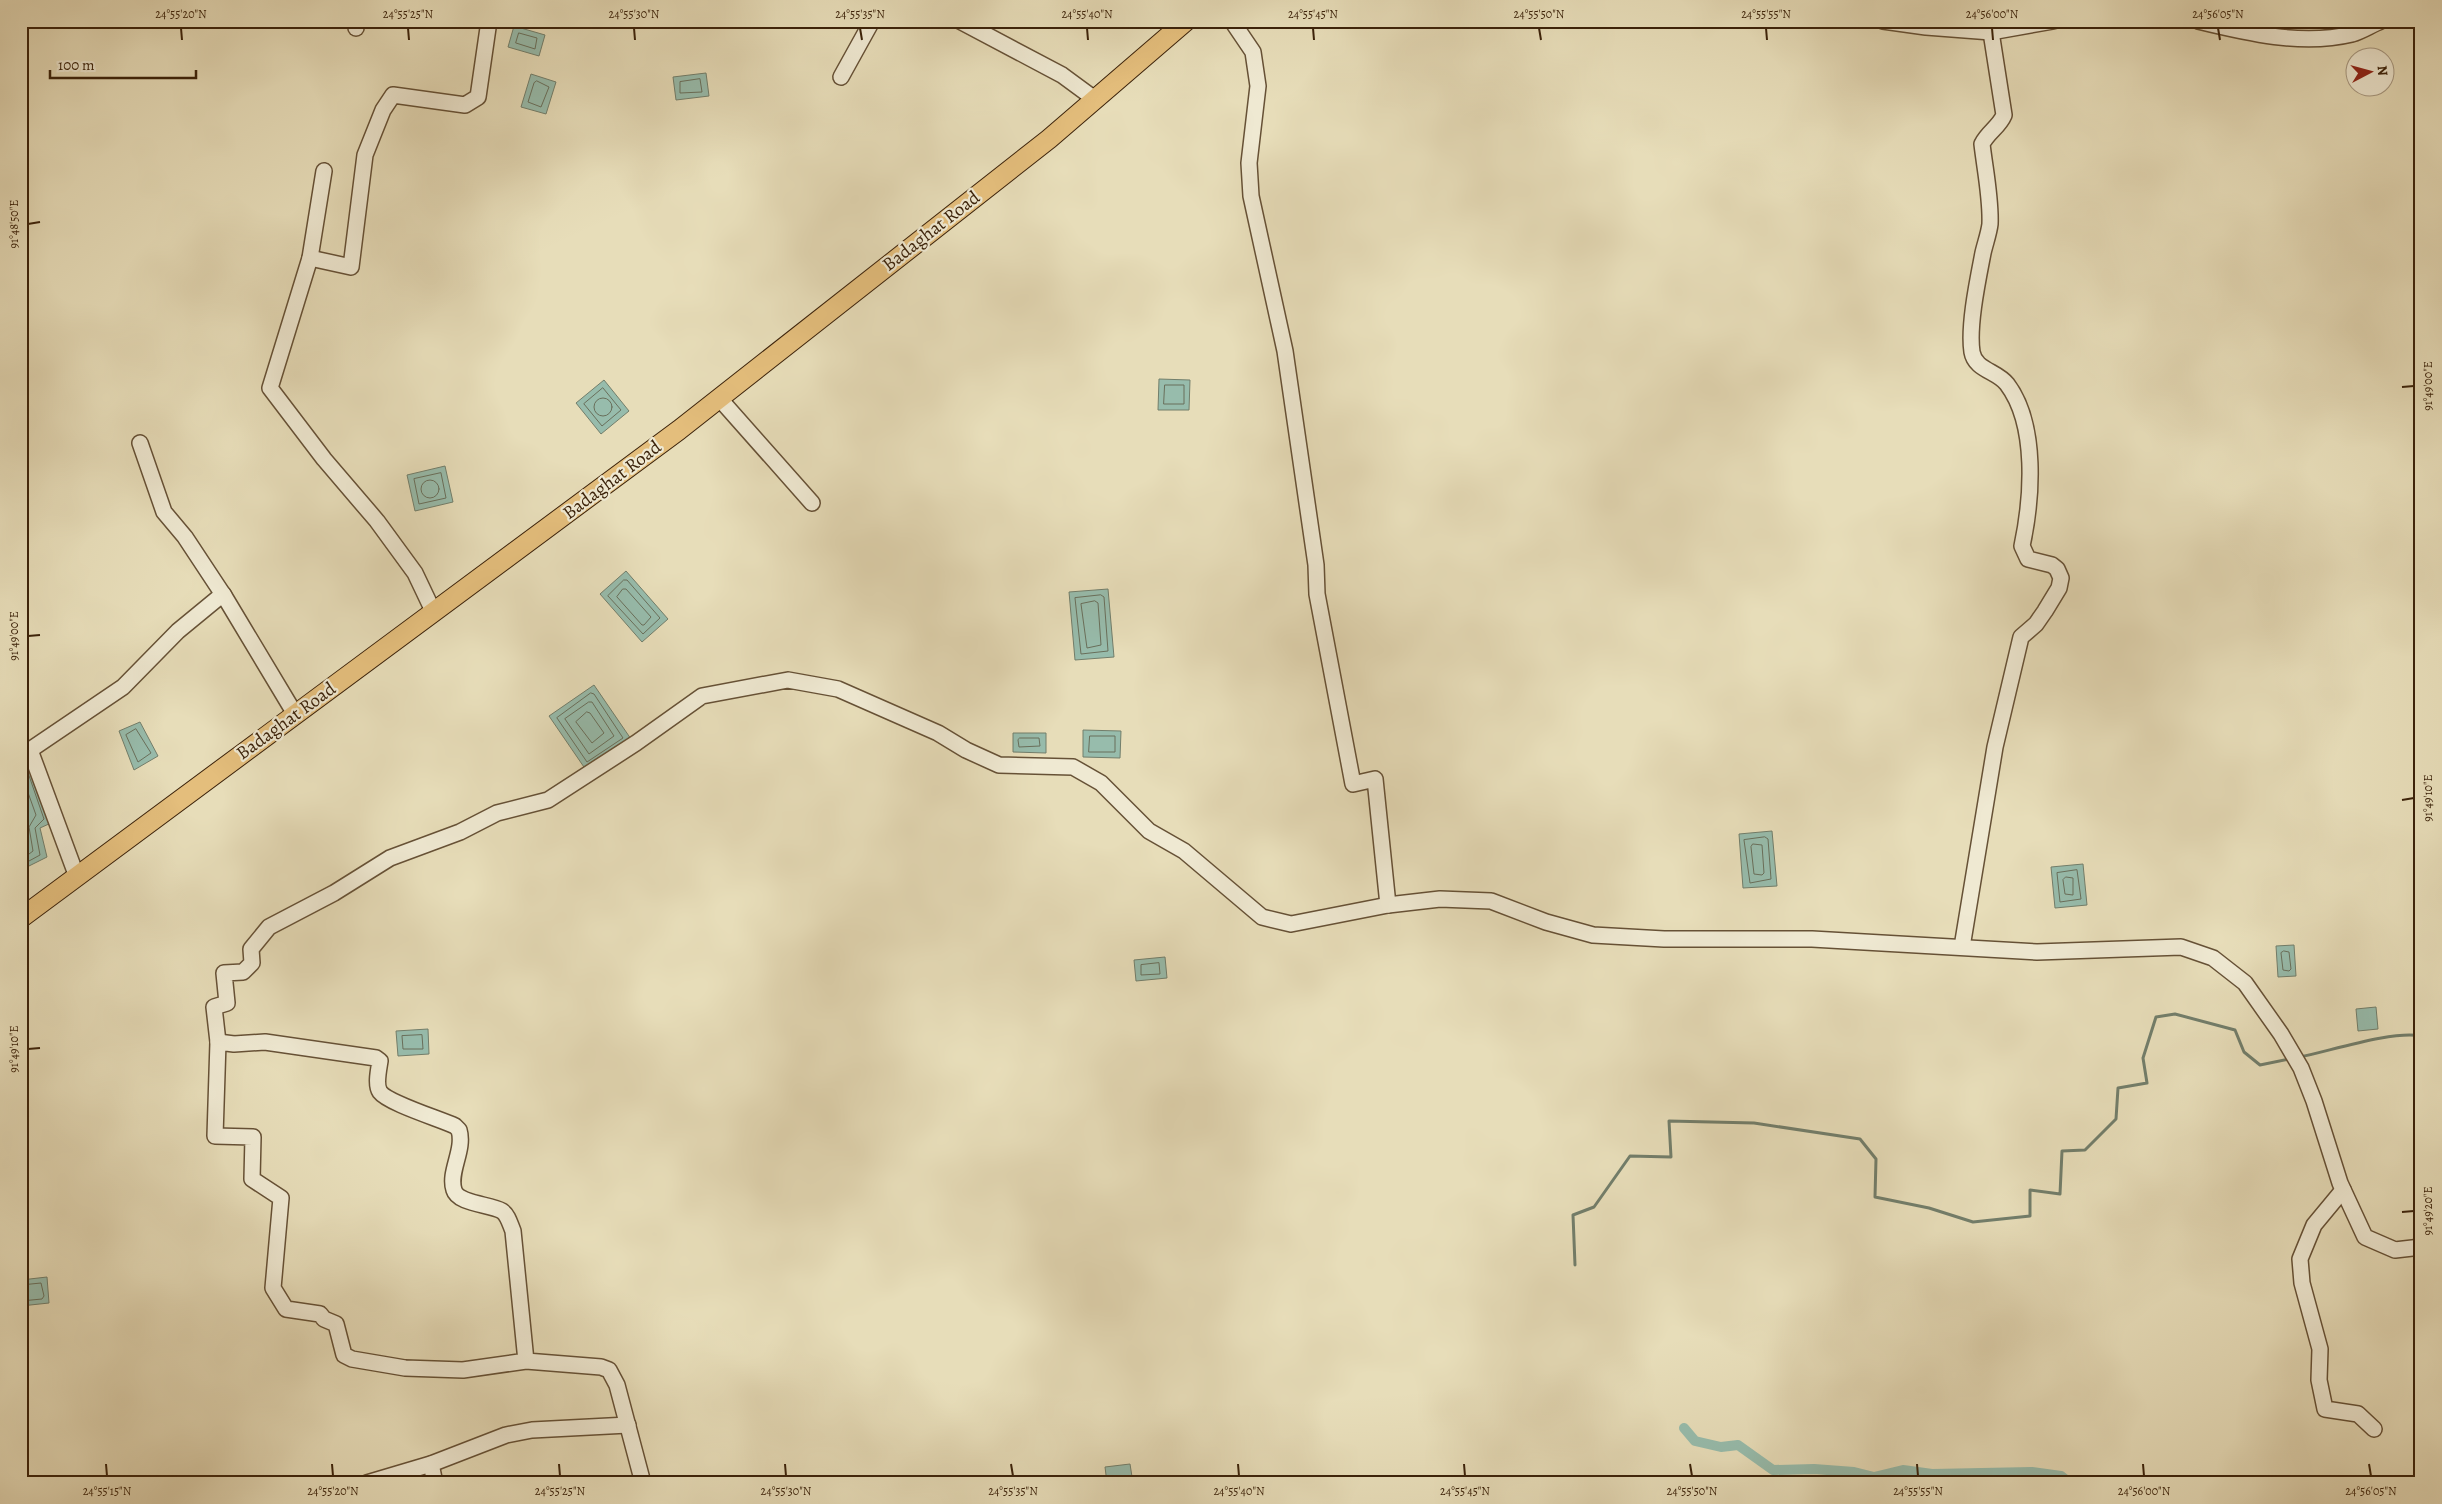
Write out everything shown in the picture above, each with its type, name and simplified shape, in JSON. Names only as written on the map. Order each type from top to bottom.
[{"type":"main road","name":"Badaghat Road","points":[[21,918],[434,613],[720,398],[1096,100],[1186,21]]},
{"type":"street","points":[[310,258],[351,267],[365,155],[383,110],[393,95],[464,105],[478,97],[489,21]]},
{"type":"street","points":[[841,77],[872,21]]},
{"type":"street","points":[[960,21],[1062,75],[1096,100]]},
{"type":"street","points":[[1232,21],[1253,52],[1258,86],[1249,163],[1251,196],[1285,351],[1316,565],[1316,594],[1353,784],[1375,779],[1388,905]]},
{"type":"street","points":[[1883,21],[1926,27],[1991,32],[2053,21]]},
{"type":"street","points":[[2198,21],[2263,36],[2330,38],[2354,33],[2381,21]]},
{"type":"street","points":[[1962,947],[1995,747],[2021,637],[2036,624],[2045,611],[2059,588],[2061,578],[2057,569],[2052,565],[2028,558],[2024,554],[2022,546],[2031,496],[2028,444],[2023,422],[2017,399],[2006,382],[1994,372],[1976,362],[1972,352],[1975,306],[1990,224],[1982,144],[1986,135],[2000,124],[2004,115],[1991,32]]},
{"type":"street","points":[[324,171],[310,258],[270,388],[324,459],[377,521],[415,573],[434,613]]},
{"type":"street","points":[[720,398],[812,503]]},
{"type":"street","points":[[140,443],[164,512],[185,537],[224,596],[295,714]]},
{"type":"street","points":[[77,878],[24,751],[123,687],[178,631],[223,594],[224,596]]},
{"type":"street","points":[[643,1483],[617,1385],[609,1370],[601,1367],[526,1361],[463,1370],[405,1368],[352,1359],[344,1355],[336,1324],[324,1319],[320,1314],[286,1309],[273,1288],[281,1198],[252,1180],[253,1137],[215,1136],[218,1042],[214,1007],[228,1003],[224,973],[243,972],[252,963],[251,949],[269,927],[334,893],[390,858],[460,832],[497,813],[548,800],[636,743],[702,696],[788,680],[838,690],[938,733],[966,750],[999,765],[1073,767],[1101,782],[1149,831],[1184,851],[1262,917],[1292,924],[1388,905],[1440,899],[1491,901],[1546,922],[1593,935],[1664,939],[1812,939],[2037,952],[2181,947],[2213,958],[2245,983],[2281,1034],[2301,1068],[2343,1190],[2365,1237],[2395,1250],[2421,1247]]},
{"type":"street","points":[[218,1042],[234,1044],[265,1042],[376,1058],[380,1061],[378,1089],[381,1093],[395,1102],[455,1126],[459,1130],[460,1147],[452,1183],[454,1192],[460,1198],[503,1212],[513,1231],[526,1361]]},
{"type":"street","points":[[2343,1190],[2314,1225],[2300,1259],[2302,1283],[2320,1349],[2319,1380],[2325,1409],[2358,1414],[2374,1429]]},
{"type":"street","points":[[367,1483],[431,1464],[506,1435],[532,1430],[628,1425]]},
{"type":"street","points":[[431,1464],[436,1483]]},
{"type":"water","points":[[514,26],[545,35],[539,56],[508,47]]},
{"type":"water","points":[[706,73],[709,96],[676,100],[673,77]]},
{"type":"water","points":[[531,74],[556,82],[546,114],[521,107]]},
{"type":"water","points":[[1159,379],[1190,380],[1189,410],[1158,410]]},
{"type":"water","points":[[604,380],[629,411],[601,434],[576,403]]},
{"type":"water","points":[[445,466],[453,502],[415,511],[407,475]]},
{"type":"water","points":[[626,571],[668,619],[642,642],[600,594]]},
{"type":"water","points":[[1108,589],[1114,657],[1075,660],[1069,592]]},
{"type":"water","points":[[594,685],[631,739],[586,770],[549,716]]},
{"type":"water","points":[[140,722],[158,756],[134,770],[119,731]]},
{"type":"water","points":[[1083,730],[1121,731],[1120,758],[1083,757]]},
{"type":"water","points":[[1013,733],[1046,733],[1046,753],[1013,752]]},
{"type":"water","points":[[28,758],[51,823],[40,828],[47,857],[25,868],[21,857],[21,762]]},
{"type":"water","points":[[1772,831],[1777,886],[1743,888],[1739,834]]},
{"type":"water","points":[[2083,864],[2087,905],[2055,908],[2051,867]]},
{"type":"water","points":[[2294,945],[2296,976],[2278,977],[2276,946]]},
{"type":"water","points":[[1165,957],[1167,978],[1136,981],[1134,960]]},
{"type":"water","points":[[2376,1007],[2378,1029],[2358,1031],[2356,1009]]},
{"type":"water","points":[[428,1029],[429,1054],[398,1056],[396,1031]]},
{"type":"water","points":[[47,1277],[49,1303],[21,1306],[21,1280]]},
{"type":"water","points":[[1130,1464],[1133,1483],[1107,1483],[1105,1467]]},
{"type":"waterway","points":[[1575,1265],[1573,1215],[1594,1207],[1630,1156],[1671,1157],[1669,1121],[1754,1123],[1860,1139],[1876,1159],[1875,1197],[1929,1208],[1973,1222],[2030,1216],[2030,1190],[2060,1194],[2062,1151],[2085,1150],[2116,1119],[2118,1088],[2147,1083],[2143,1058],[2156,1017],[2175,1014],[2235,1030],[2244,1052],[2260,1065],[2289,1059]]},
{"type":"waterway","points":[[2300,1057],[2379,1038],[2409,1035],[2421,1036]]},
{"type":"waterway","points":[[1684,1428],[1695,1441],[1721,1447],[1738,1445],[1773,1470],[1814,1469],[1854,1472],[1874,1477],[1903,1470],[1932,1474],[2032,1472],[2061,1476],[2070,1483]]}]
